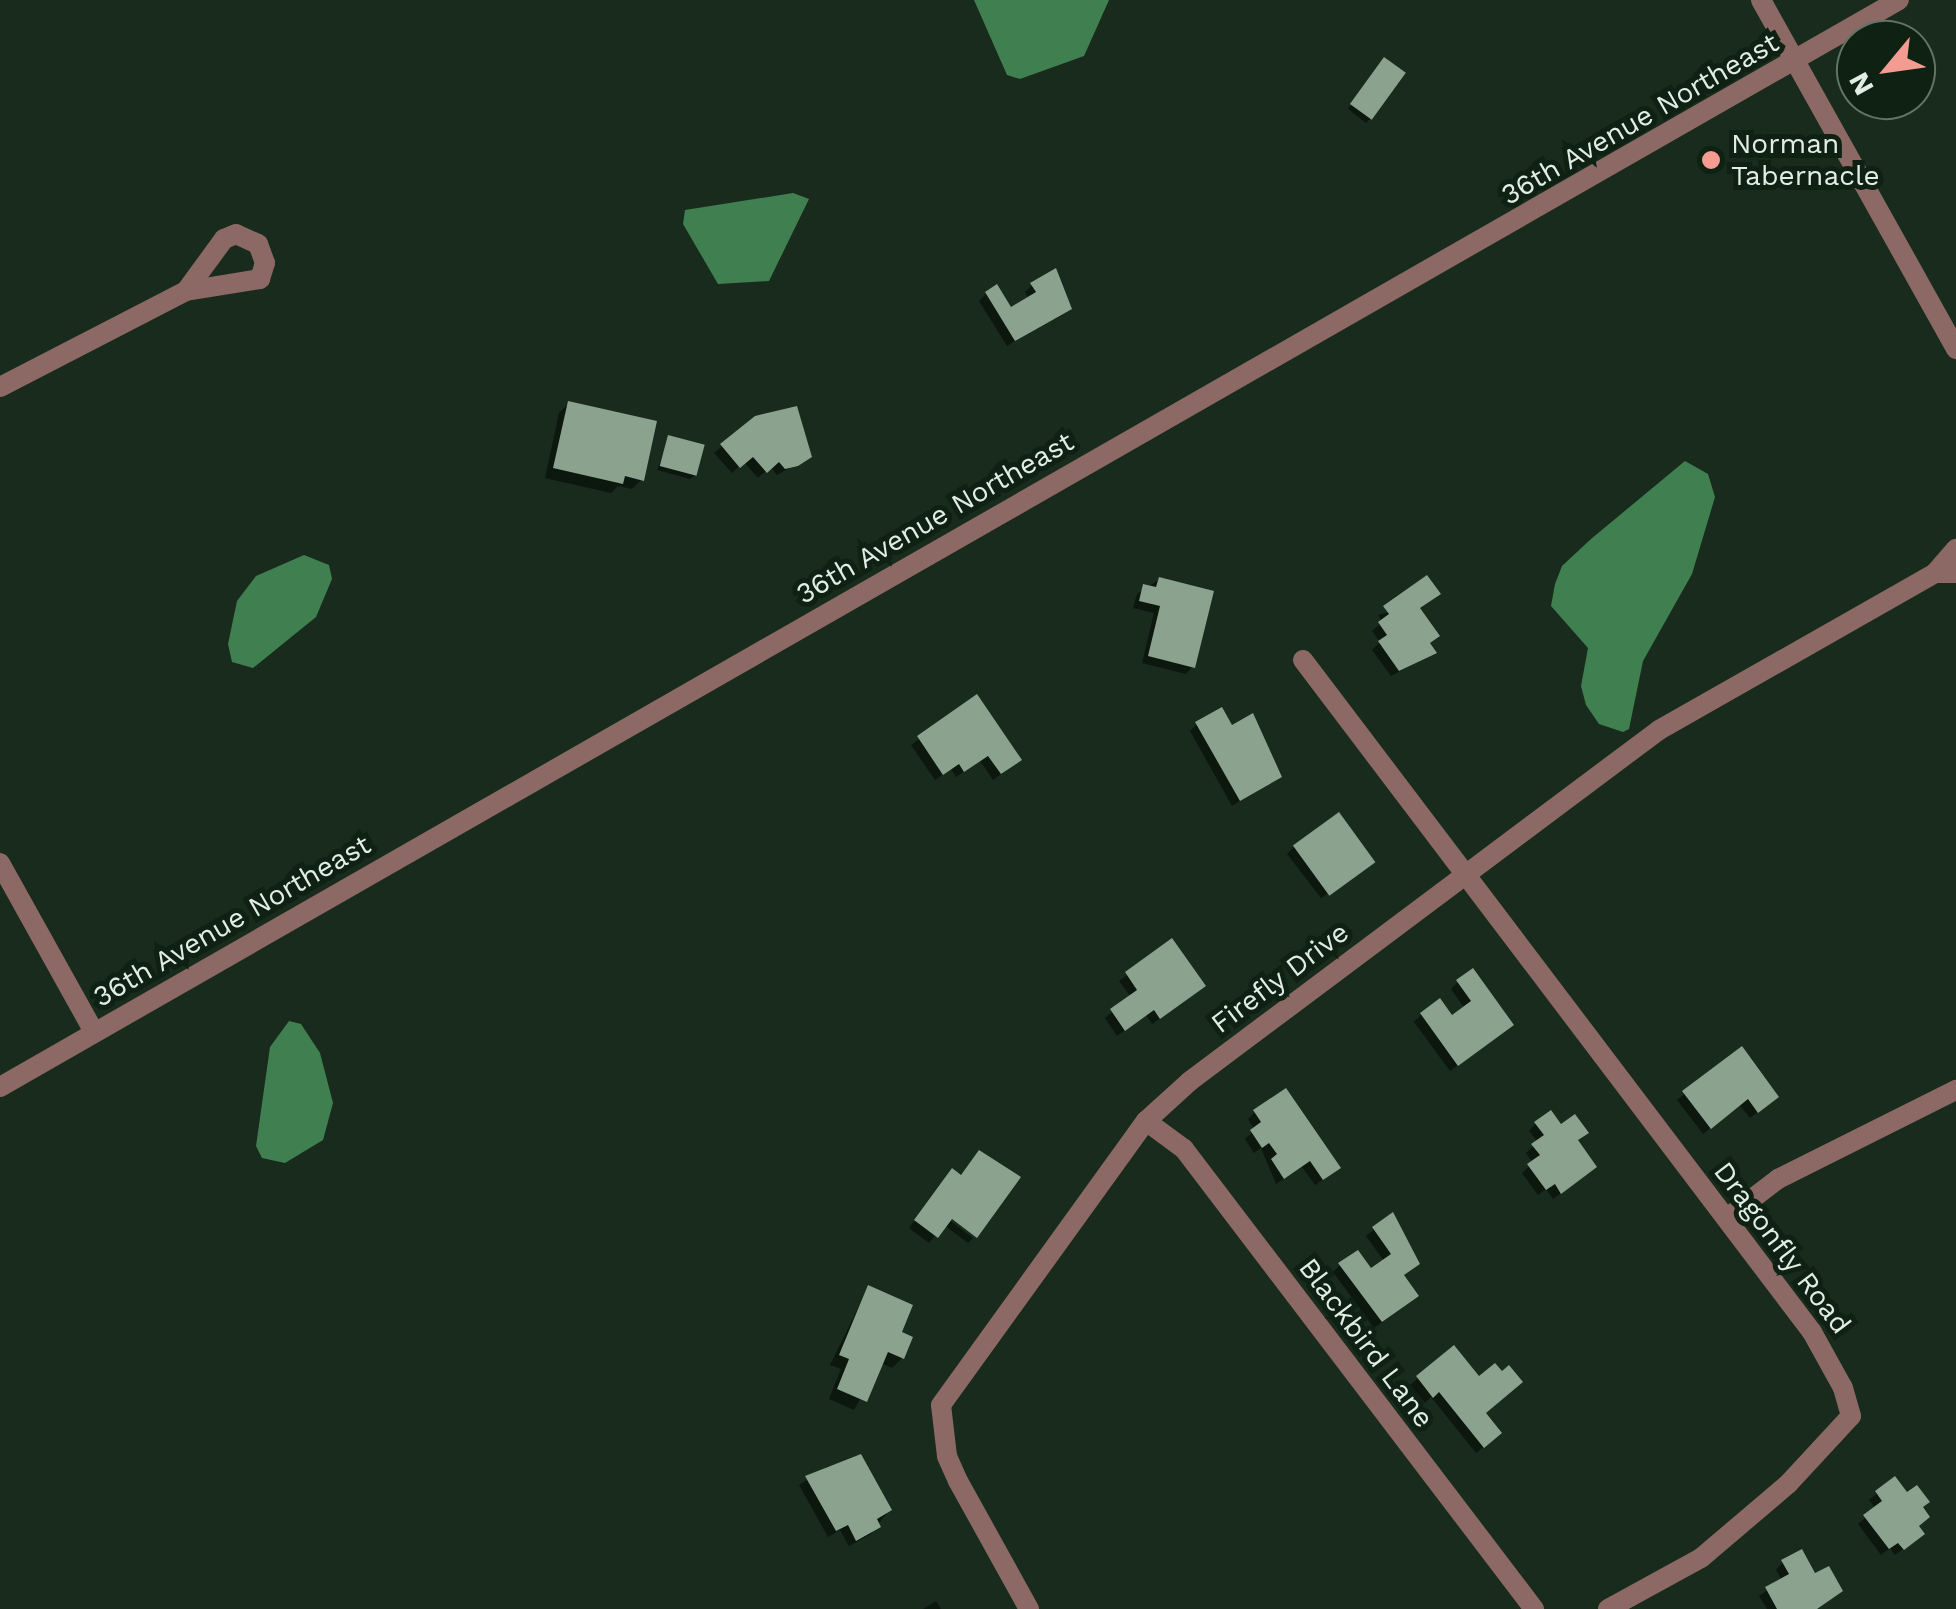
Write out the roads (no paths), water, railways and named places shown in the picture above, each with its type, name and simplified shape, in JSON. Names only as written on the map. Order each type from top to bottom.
[{"type":"street","points":[[1761,0],[1956,349]]},
{"type":"street","name":"36th Avenue Northeast","points":[[0,1087],[1899,0]]},
{"type":"street","points":[[0,387],[186,291]]},
{"type":"street","name":"Firefly Drive","points":[[1029,1609],[958,1481],[941,1405],[1146,1121],[1464,872],[1658,730],[1945,573],[1956,549]]},
{"type":"street","name":"Dragonfly Road","points":[[1303,660],[1830,1358],[1851,1416],[1742,1527],[1608,1609]]},
{"type":"street","points":[[0,862],[94,1032]]},
{"type":"street","points":[[1727,1218],[1778,1179],[1956,1090]]},
{"type":"street","name":"Blackbird Lane","points":[[1146,1121],[1184,1149],[1534,1609]]},
{"type":"place","name":"Norman Tabernacle","points":[[1711,160]]}]
